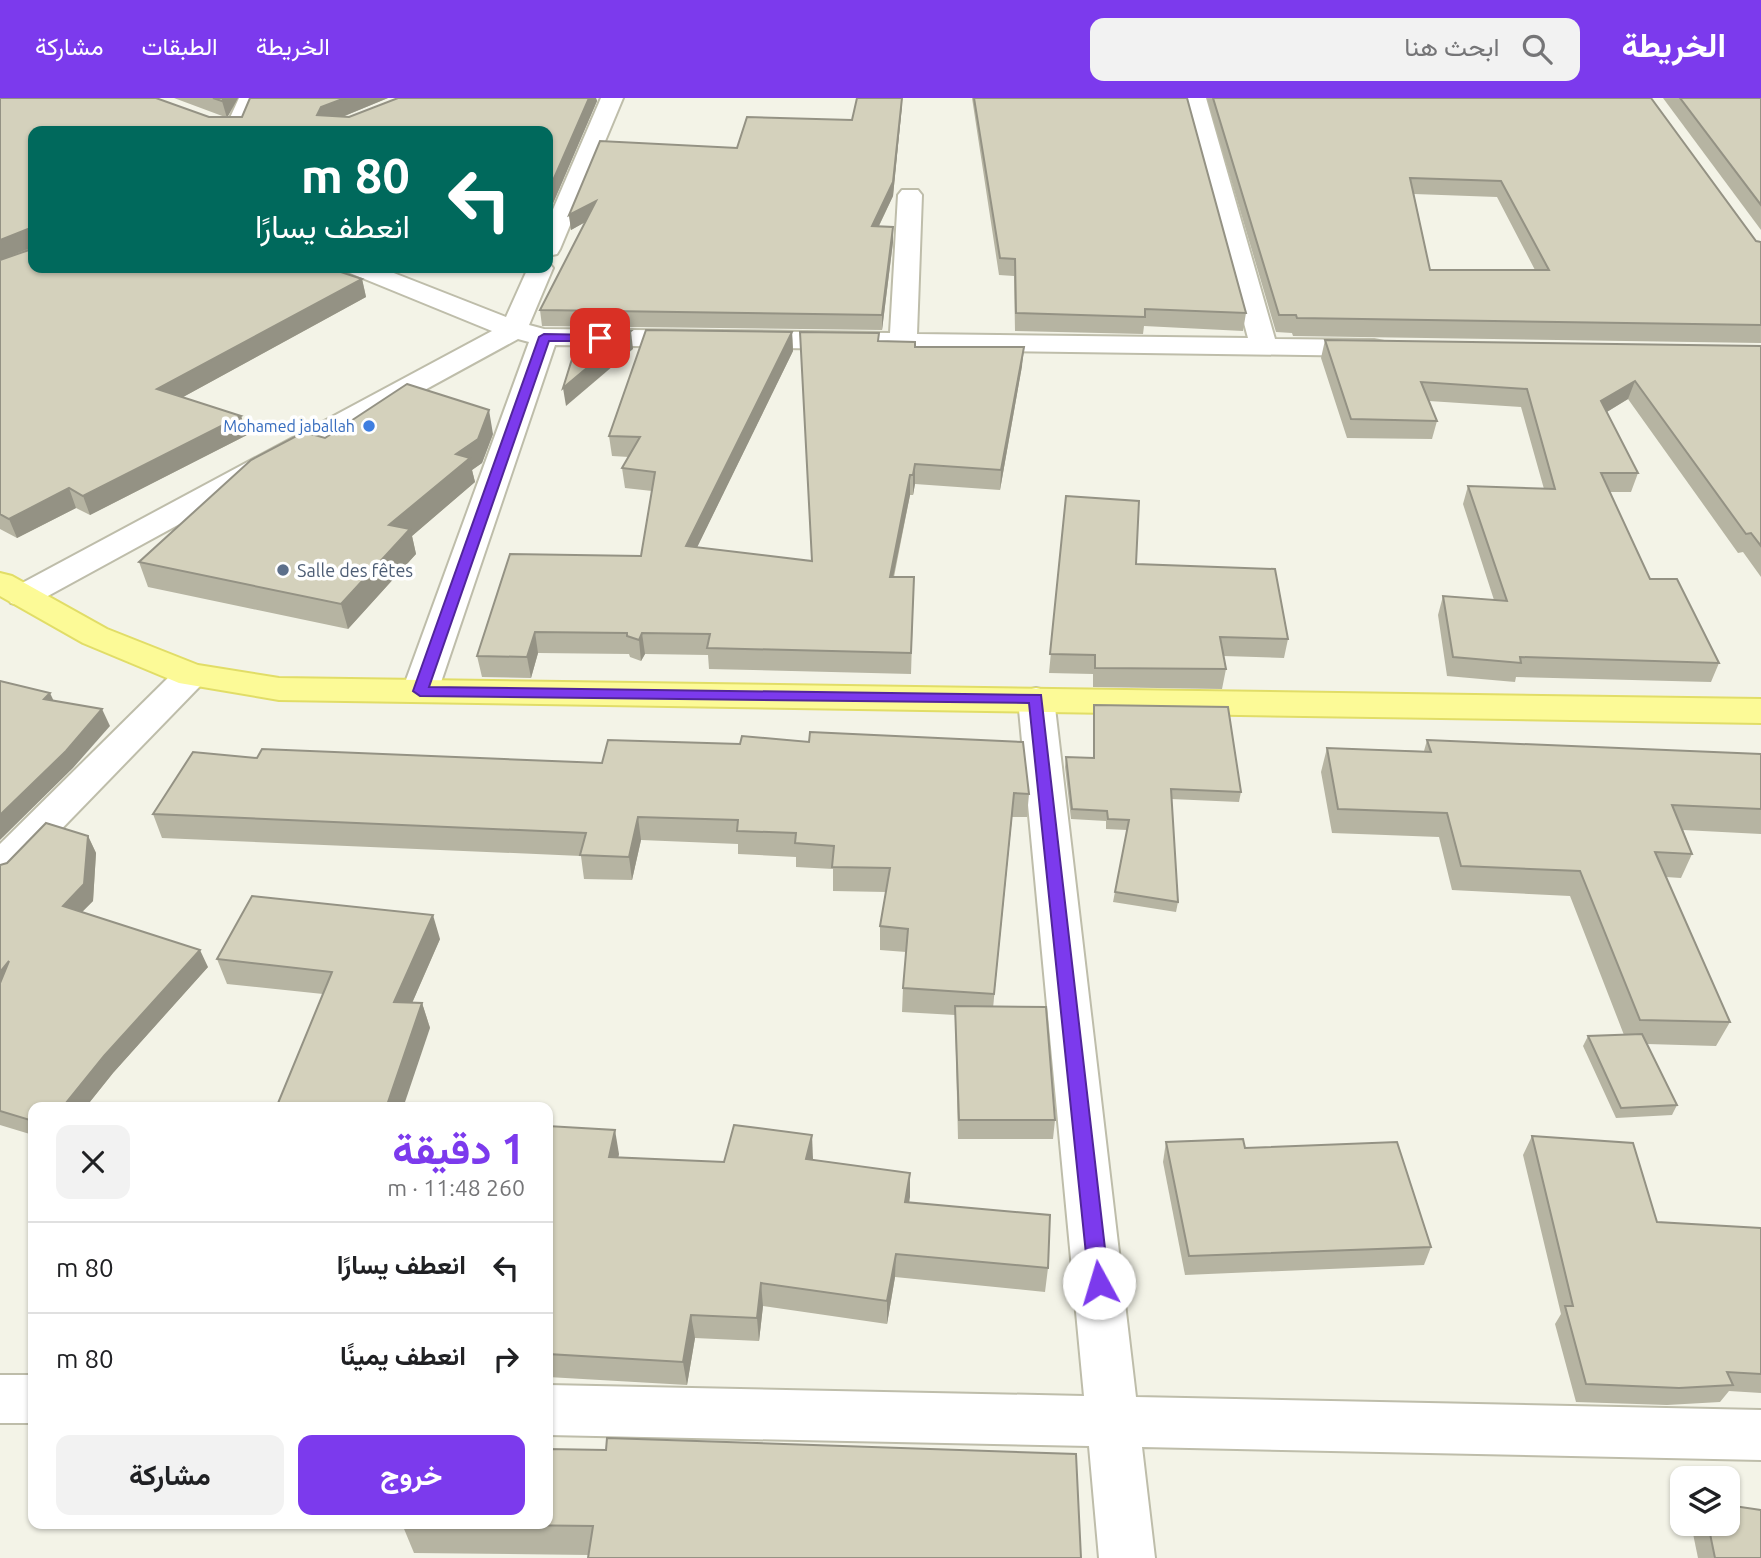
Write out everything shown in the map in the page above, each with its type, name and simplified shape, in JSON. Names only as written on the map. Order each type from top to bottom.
[{"type":"main road","points":[[11,589],[95,636],[191,675],[279,689],[1761,711]]},
{"type":"street","points":[[236,126],[250,98]]},
{"type":"street","points":[[553,238],[612,98]]},
{"type":"street","points":[[1195,98],[1264,346]]},
{"type":"street","points":[[209,122],[220,126]]},
{"type":"street","points":[[903,342],[910,194]]},
{"type":"street","points":[[372,273],[514,330],[544,337],[1402,348]]},
{"type":"street","points":[[11,589],[514,330],[538,273]]},
{"type":"street","points":[[420,691],[544,337]]},
{"type":"street","points":[[0,868],[191,675]]},
{"type":"street","points":[[1036,699],[1114,1422],[1126,1558]]},
{"type":"street","points":[[0,1399],[28,1399]]},
{"type":"street","points":[[553,1410],[1761,1435]]},
{"type":"building","points":[[0,98],[156,98],[209,117],[242,117],[250,98],[345,98],[321,107],[317,115],[349,117],[398,98],[589,98],[553,181],[553,126],[28,126],[28,229],[0,240]]},
{"type":"building","points":[[857,98],[902,98],[893,182],[872,226],[893,227],[882,315],[540,310],[596,201],[569,215],[600,141],[737,148],[747,117],[852,120]]},
{"type":"building","points":[[974,98],[1187,98],[1246,313],[1145,309],[1145,317],[1016,313],[1015,259],[1000,258]]},
{"type":"building","points":[[1213,98],[1651,98],[1756,241],[1761,242],[1761,325],[1297,318],[1296,315],[1279,315]],"holes":[[[1410,178],[1501,181],[1549,270],[1430,270]]]},
{"type":"building","points":[[1680,98],[1761,98],[1761,205]]},
{"type":"building","points":[[28,250],[28,273],[344,273],[362,279],[157,389],[241,416],[83,496],[69,488],[9,519],[0,514],[0,260]]},
{"type":"building","points":[[581,330],[631,331],[563,388]]},
{"type":"building","points":[[646,330],[792,332],[686,546],[812,561],[800,332],[879,333],[878,341],[915,342],[915,347],[1024,347],[1001,470],[915,464],[913,475],[910,475],[890,577],[914,577],[911,653],[707,648],[710,634],[642,633],[639,640],[627,636],[627,633],[535,632],[527,657],[477,656],[510,554],[641,556],[655,472],[622,468],[640,437],[609,436]]},
{"type":"building","points":[[1325,340],[1761,346],[1761,546],[1751,533],[1746,534],[1635,381],[1601,401],[1638,473],[1601,473],[1650,579],[1677,579],[1719,663],[1520,657],[1521,663],[1453,657],[1443,596],[1507,601],[1468,486],[1555,489],[1527,389],[1421,382],[1437,421],[1351,419]]},
{"type":"building","points":[[407,384],[489,410],[478,439],[456,454],[470,458],[389,525],[410,529],[341,604],[139,562],[251,460],[304,432],[325,438]]},
{"type":"building","points":[[1066,496],[1139,501],[1136,564],[1275,569],[1288,639],[1220,637],[1226,669],[1095,668],[1095,655],[1050,654]]},
{"type":"building","points":[[0,681],[50,693],[44,699],[102,709],[66,751],[0,815]]},
{"type":"building","points":[[1094,705],[1228,707],[1241,792],[1171,789],[1178,902],[1115,892],[1129,820],[1108,819],[1107,811],[1072,809],[1066,757],[1094,758]]},
{"type":"building","points":[[810,732],[1023,742],[1029,794],[1014,793],[994,994],[903,988],[908,929],[880,926],[890,868],[832,867],[834,846],[795,843],[796,833],[737,831],[738,820],[638,817],[629,857],[580,855],[586,833],[153,814],[193,752],[257,758],[262,749],[602,763],[608,740],[740,744],[742,736],[809,742]]},
{"type":"building","points":[[1427,740],[1761,754],[1761,809],[1672,805],[1692,854],[1655,852],[1730,1022],[1640,1020],[1580,871],[1461,866],[1447,813],[1338,809],[1327,748],[1431,752]]},
{"type":"building","points":[[46,823],[88,836],[84,884],[63,906],[200,950],[104,1056],[67,1102],[28,1102],[28,1119],[0,1111],[0,983],[9,961],[0,972],[0,865],[7,863]]},
{"type":"building","points":[[252,896],[433,915],[394,1002],[422,1003],[388,1102],[278,1102],[332,972],[217,959]]},
{"type":"building","points":[[955,1006],[1046,1007],[1055,1120],[959,1120]]},
{"type":"building","points":[[1642,1034],[1677,1105],[1621,1108],[1588,1036]]},
{"type":"building","points":[[734,1125],[812,1135],[806,1159],[910,1173],[905,1202],[1050,1215],[1048,1268],[896,1254],[887,1301],[761,1283],[757,1318],[691,1315],[683,1362],[553,1354],[553,1126],[615,1130],[609,1157],[724,1162]]},
{"type":"building","points":[[1532,1136],[1633,1143],[1657,1222],[1761,1228],[1761,1374],[1727,1372],[1733,1385],[1679,1388],[1586,1384],[1565,1306],[1573,1306]]},
{"type":"building","points":[[1243,1139],[1245,1148],[1397,1142],[1431,1247],[1189,1256],[1166,1142]]},
{"type":"building","points":[[607,1438],[1076,1454],[1081,1558],[588,1558],[593,1526],[553,1525],[553,1449],[606,1450]]},
{"type":"building","points":[[1740,1507],[1761,1510],[1761,1558],[1715,1558],[1710,1536],[1740,1536]]},
{"type":"place","name":"Mohamed jaballah","points":[[369,426]]},
{"type":"place","name":"Salle des fêtes","points":[[283,570]]},
{"type":"route","points":[[600,338],[544,337],[420,691],[1036,699],[1099,1283]]}]
